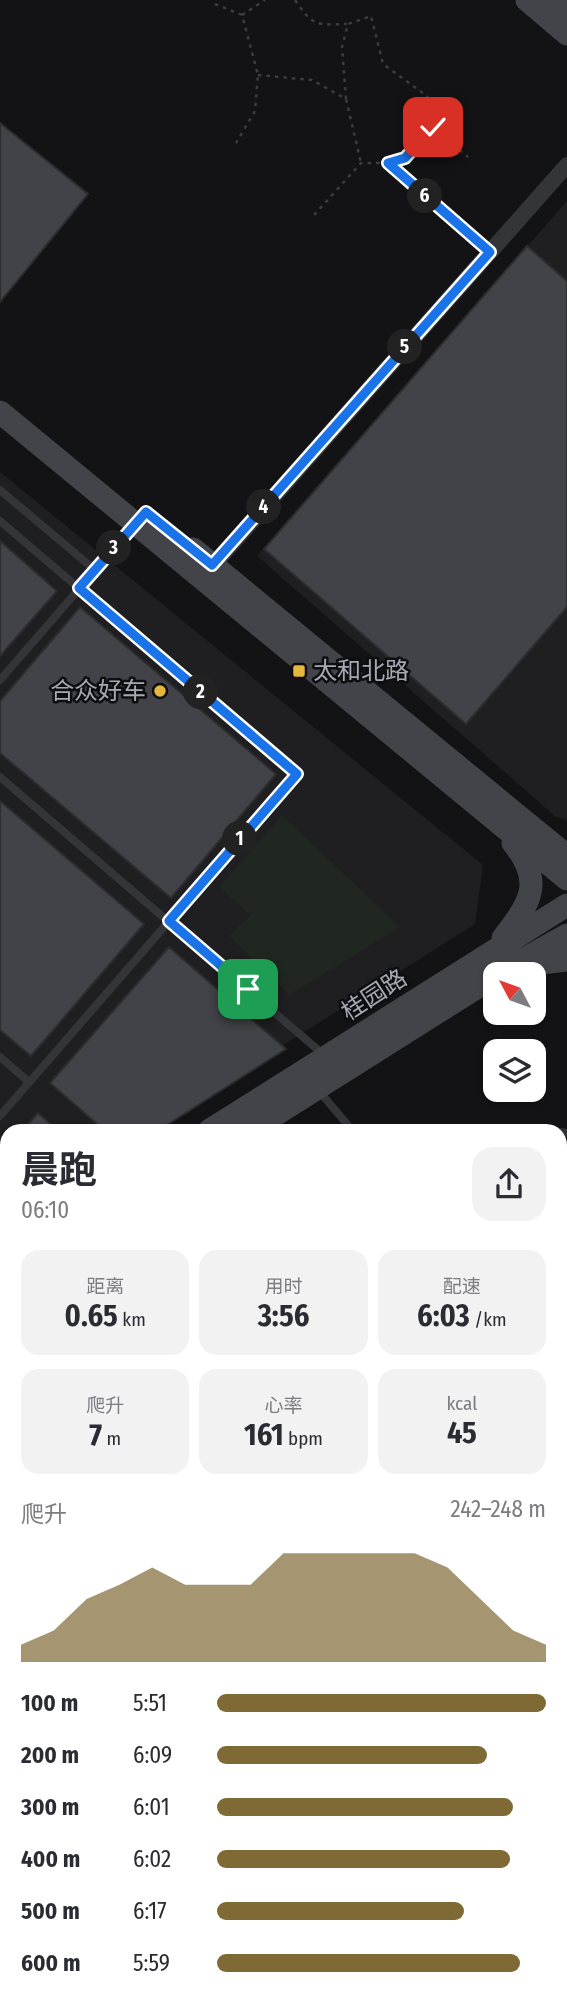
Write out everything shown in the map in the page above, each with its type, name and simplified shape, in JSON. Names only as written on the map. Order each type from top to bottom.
[{"type":"main road","points":[[527,0],[567,34]]},
{"type":"main road","points":[[554,0],[567,12]]},
{"type":"main road","points":[[0,393],[207,571],[567,856]]},
{"type":"main road","points":[[0,412],[141,517]]},
{"type":"main road","points":[[207,571],[567,879]]},
{"type":"main road","points":[[516,813],[534,817],[567,835]]},
{"type":"main road","points":[[491,816],[524,857],[531,873],[532,887],[528,903],[501,962]]},
{"type":"main road","name":"桂园路","points":[[504,962],[567,905]]},
{"type":"main road","points":[[510,962],[567,935]]},
{"type":"main road","points":[[546,962],[567,960]]},
{"type":"main road","name":"桂园路","points":[[220,1124],[326,1056],[483,975]]},
{"type":"main road","points":[[261,1124],[483,978]]},
{"type":"street","points":[[207,571],[567,165]]},
{"type":"lane","points":[[0,490],[95,570]]},
{"type":"lane","points":[[0,680],[141,517]]},
{"type":"lane","points":[[0,521],[297,774],[0,1116]]},
{"type":"lane","points":[[0,777],[326,1056]]},
{"type":"lane","points":[[0,1057],[29,1082]]},
{"type":"lane","points":[[317,1089],[347,1124]]},
{"type":"path","points":[[242,15],[265,0]]},
{"type":"path","points":[[295,0],[308,19],[322,25],[348,24],[371,16],[383,64],[427,96],[434,112],[433,127],[405,158],[388,163],[361,163],[314,215]]},
{"type":"path","points":[[215,4],[242,15]]},
{"type":"path","points":[[236,144],[255,111],[258,75],[242,15]]},
{"type":"path","points":[[348,24],[342,47],[346,99],[361,163]]},
{"type":"path","points":[[258,75],[312,80],[346,99]]},
{"type":"path","points":[[433,127],[468,157]]},
{"type":"path","points":[[388,163],[490,252]]},
{"type":"shaded area","points":[[567,201],[567,820],[556,817],[257,556]]},
{"type":"shaded area","points":[[0,472],[483,865],[475,924],[158,1124],[0,1124]]},
{"type":"shaded area","points":[[282,815],[400,927],[289,995],[229,936],[251,915],[219,887]]},
{"type":"building","points":[[0,123],[88,194],[0,302]]},
{"type":"building","points":[[527,246],[567,281],[567,607],[466,724],[264,549]]},
{"type":"building","points":[[0,541],[57,591],[0,656]]},
{"type":"building","points":[[80,607],[276,774],[171,898],[0,753],[0,701]]},
{"type":"building","points":[[0,801],[144,924],[31,1056],[0,1030]]},
{"type":"building","points":[[169,947],[286,1049],[168,1124],[97,1124],[50,1083]]},
{"type":"building","points":[[38,1113],[50,1124],[28,1124]]},
{"type":"place","name":"太和北路","points":[[299,671]]},
{"type":"place","name":"合众好车","points":[[160,691]]},
{"type":"route","points":[[248,989],[169,921],[297,774],[79,588],[146,512],[212,565],[490,252],[388,163],[405,158],[433,127]]}]
